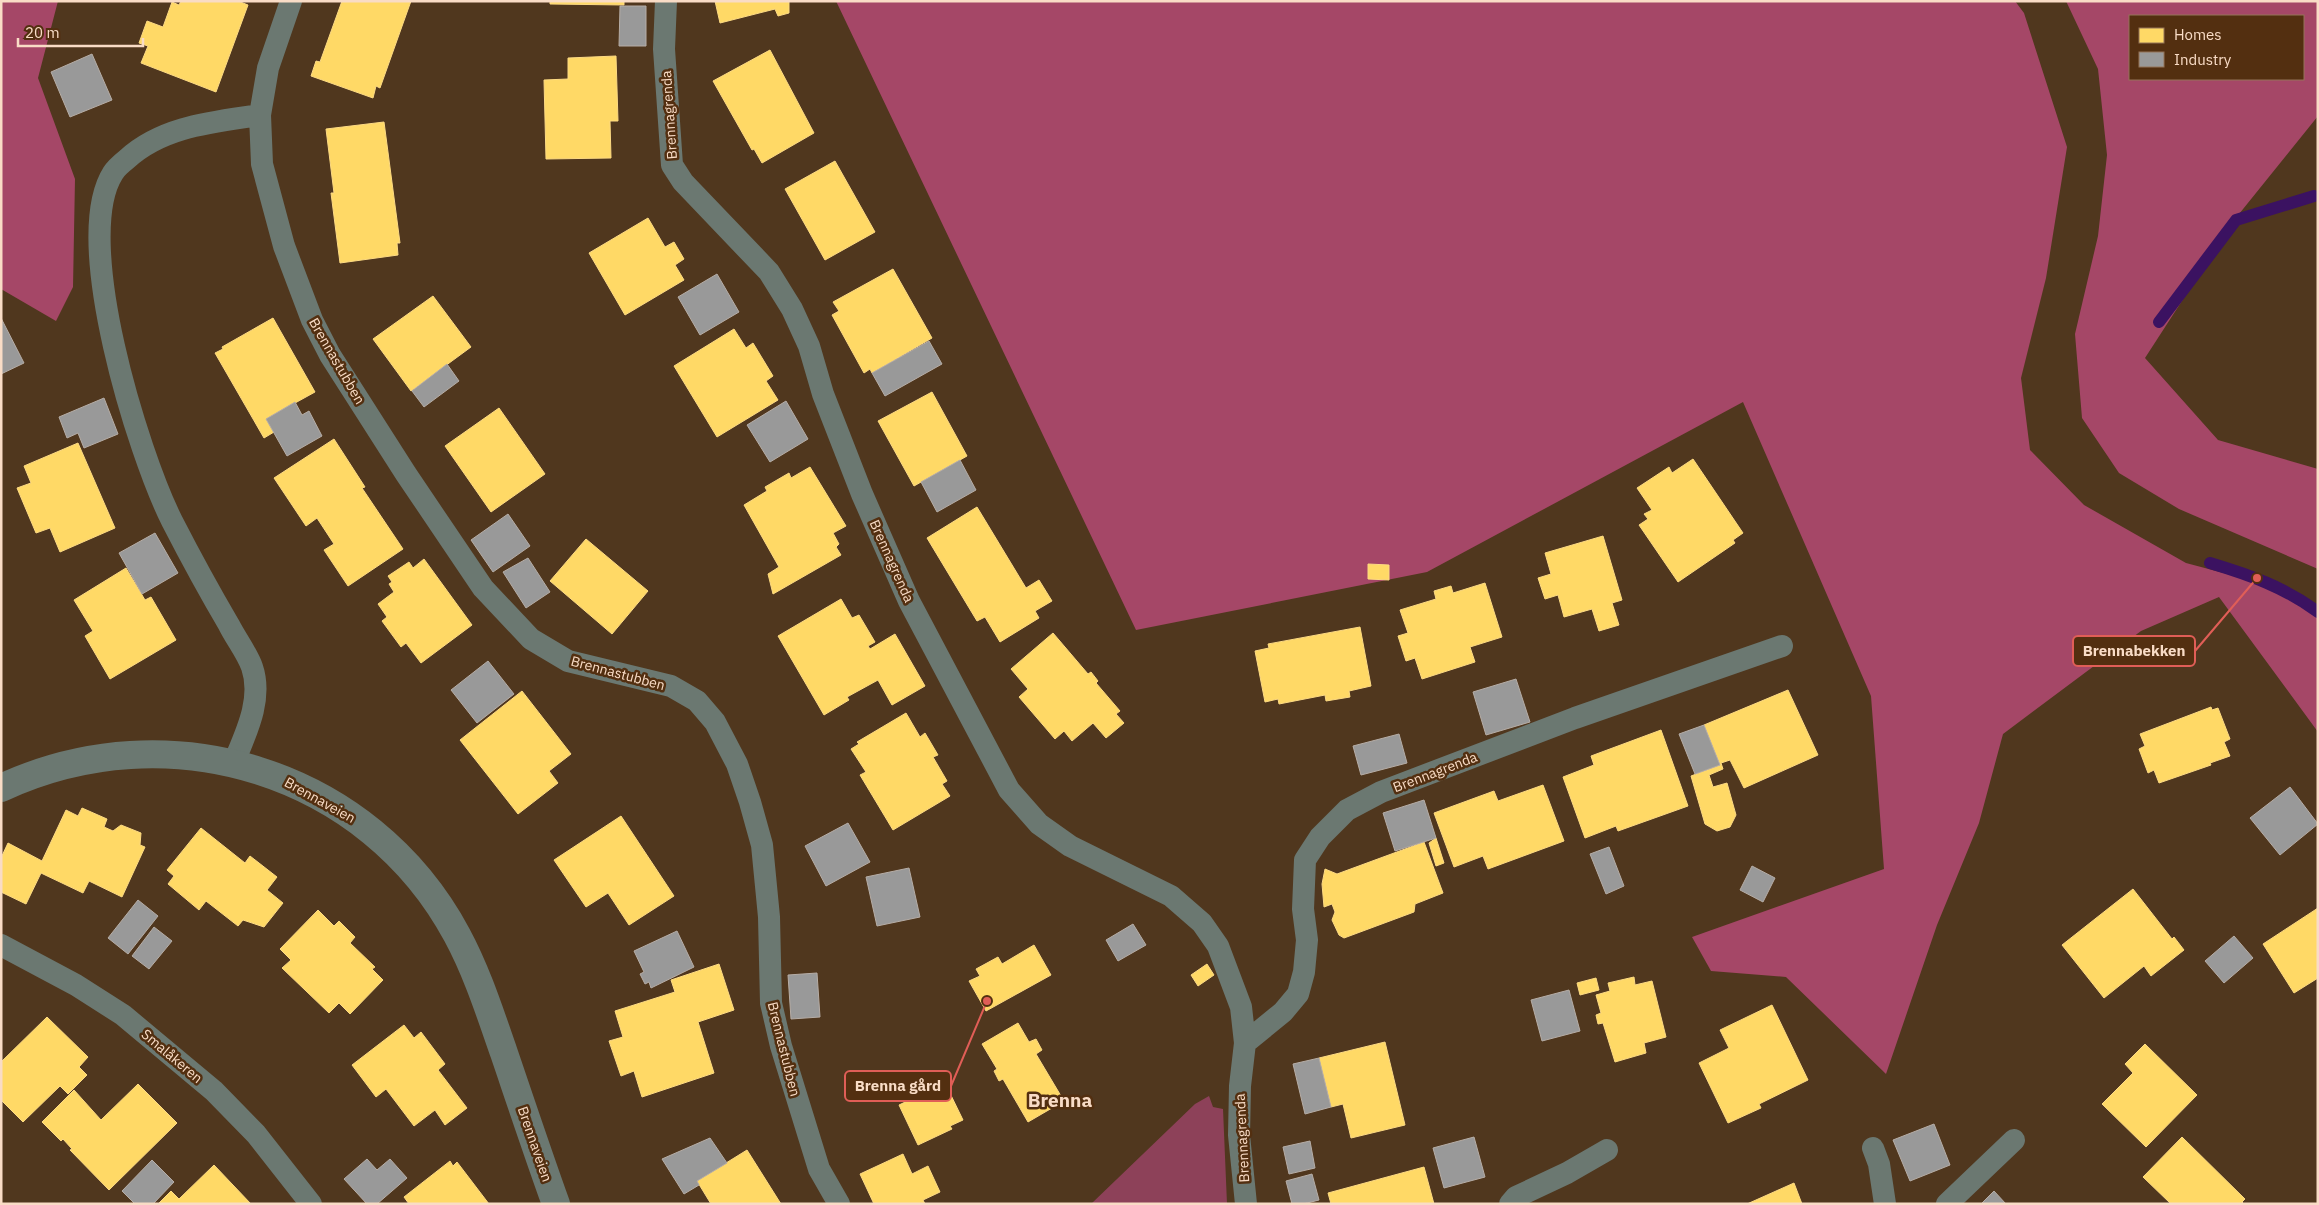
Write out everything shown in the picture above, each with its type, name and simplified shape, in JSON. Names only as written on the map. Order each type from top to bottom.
[{"type":"street","name":"Brennaveien","points":[[1,788],[48,770],[76,762],[120,756],[172,754],[234,762],[262,770],[342,809],[390,846],[425,885],[457,935],[473,969],[556,1204]]},
{"type":"lane","name":"Brennastubben","points":[[291,1],[268,68],[260,114],[262,164],[284,246],[312,320],[330,355],[406,474],[483,588],[531,639],[568,661],[671,686],[697,701],[715,722],[737,764],[762,845],[769,917],[771,1003],[781,1046],[819,1170],[839,1204]]},
{"type":"lane","name":"Brennagrenda","points":[[666,1],[664,49],[672,165],[683,182],[769,272],[792,309],[809,346],[822,394],[862,494],[909,601],[1009,790],[1039,824],[1070,846],[1171,896],[1202,923],[1218,946],[1241,1007],[1245,1043],[1240,1086],[1239,1135],[1246,1204]]},
{"type":"lane","points":[[234,762],[255,708],[252,667],[172,520],[152,475],[122,384],[102,279],[99,233],[103,197],[113,172],[137,150],[166,134],[208,123],[260,114]]},
{"type":"lane","name":"Brennagrenda","points":[[1245,1043],[1283,1012],[1298,994],[1304,972],[1307,940],[1303,910],[1305,860],[1320,837],[1347,810],[1382,792],[1575,718],[1782,646]]},
{"type":"lane","name":"Smalåkeren","points":[[1,945],[76,986],[123,1015],[207,1084],[256,1134],[311,1204]]},
{"type":"lane","points":[[1947,1204],[2014,1140]]},
{"type":"lane","points":[[1873,1148],[1879,1164],[1885,1204]]},
{"type":"lane","points":[[1510,1204],[1516,1197],[1567,1173],[1607,1150]]},
{"type":"shaded area","points":[[1,1],[58,1],[38,78],[75,179],[73,287],[56,321],[1,289]]},
{"type":"shaded area","points":[[836,1],[2015,1],[2024,13],[2067,147],[2046,278],[2021,378],[2030,450],[2084,505],[2186,563],[2265,584],[2318,609],[2318,732],[2219,597],[2141,631],[2003,734],[1979,823],[1937,925],[1886,1074],[1786,977],[1711,971],[1692,937],[1884,869],[1871,696],[1743,402],[1427,572],[1136,630]]},
{"type":"shaded area","points":[[2066,1],[2318,1],[2318,116],[2235,219],[2145,358],[2218,440],[2318,469],[2318,569],[2179,509],[2119,473],[2082,418],[2075,334],[2098,236],[2107,155],[2098,69]]},
{"type":"shaded area","points":[[1209,1096],[1213,1107],[1223,1109],[1227,1204],[1091,1204],[1195,1104]]},
{"type":"building: Homes","points":[[181,1],[238,1],[248,5],[216,92],[141,63],[148,46],[139,43],[147,21],[163,27],[172,2],[179,5]]},
{"type":"building: Homes","points":[[342,1],[411,1],[380,88],[376,86],[373,98],[311,76],[316,61],[320,62]]},
{"type":"building: Homes","points":[[550,1],[624,1],[624,5],[550,4]]},
{"type":"building: Homes","points":[[715,1],[789,1],[789,13],[778,16],[775,9],[720,23]]},
{"type":"building: Homes","points":[[770,50],[814,133],[762,163],[754,149],[752,150],[713,81]]},
{"type":"building: Homes","points":[[616,56],[618,121],[610,121],[611,158],[546,159],[544,80],[568,79],[568,58]]},
{"type":"building: Homes","points":[[384,122],[400,243],[397,243],[398,255],[340,263],[331,193],[334,193],[326,129]]},
{"type":"building: Homes","points":[[835,161],[875,232],[825,260],[785,189]]},
{"type":"building: Homes","points":[[648,218],[665,247],[674,242],[684,259],[675,265],[684,280],[625,315],[589,253]]},
{"type":"building: Homes","points":[[893,269],[932,338],[872,373],[870,369],[864,373],[832,315],[839,311],[833,302]]},
{"type":"building: Homes","points":[[433,296],[471,347],[411,391],[373,339]]},
{"type":"building: Homes","points":[[273,318],[315,392],[266,419],[274,432],[264,438],[215,353],[223,349],[222,347]]},
{"type":"building: Homes","points":[[734,329],[746,348],[753,343],[773,376],[766,381],[778,400],[717,437],[674,366]]},
{"type":"building: Homes","points":[[932,392],[967,456],[914,486],[878,421]]},
{"type":"building: Homes","points":[[499,408],[545,474],[491,512],[445,446]]},
{"type":"building: Homes","points":[[334,439],[365,487],[362,488],[403,549],[348,586],[324,550],[334,544],[317,518],[306,526],[274,478]]},
{"type":"building: Homes","points":[[78,443],[115,528],[60,552],[50,528],[36,533],[17,488],[31,483],[24,466]]},
{"type":"building: Homes","points":[[1693,459],[1743,533],[1733,540],[1735,543],[1678,582],[1639,525],[1648,519],[1644,514],[1652,510],[1637,488],[1669,467],[1672,473]]},
{"type":"building: Homes","points":[[810,467],[846,526],[833,533],[839,544],[836,547],[841,555],[773,594],[768,574],[779,567],[744,505],[767,491],[765,487],[789,473],[791,478]]},
{"type":"building: Homes","points":[[977,507],[1026,588],[1039,580],[1052,601],[1035,611],[1039,618],[1000,642],[985,617],[977,621],[927,538]]},
{"type":"building: Homes","points":[[1603,536],[1622,600],[1612,603],[1619,625],[1599,631],[1592,609],[1564,617],[1558,595],[1545,599],[1538,578],[1551,574],[1545,553]]},
{"type":"building: Homes","points":[[586,539],[648,591],[612,634],[550,581]]},
{"type":"building: Homes","points":[[424,559],[472,625],[421,663],[406,643],[401,647],[382,621],[387,617],[378,604],[394,592],[389,584],[392,582],[388,576],[409,562],[413,568]]},
{"type":"building: Homes","points":[[1368,564],[1389,565],[1389,580],[1368,579]]},
{"type":"building: Homes","points":[[126,568],[145,600],[151,597],[176,640],[110,679],[85,636],[93,631],[74,600]]},
{"type":"building: Homes","points":[[1485,583],[1502,637],[1470,647],[1475,662],[1422,679],[1415,658],[1406,661],[1398,636],[1408,633],[1400,610],[1436,599],[1434,591],[1451,586],[1453,593]]},
{"type":"building: Homes","points":[[841,599],[852,618],[859,615],[875,642],[868,646],[870,649],[895,634],[925,686],[892,705],[878,680],[847,697],[849,700],[824,715],[778,636]]},
{"type":"building: Homes","points":[[1360,627],[1371,686],[1349,691],[1350,697],[1326,701],[1325,695],[1279,704],[1278,699],[1265,702],[1255,651],[1269,648],[1268,644]]},
{"type":"building: Homes","points":[[1053,633],[1088,674],[1091,672],[1098,681],[1096,683],[1120,711],[1116,714],[1124,723],[1106,738],[1093,723],[1072,741],[1064,731],[1055,739],[1019,697],[1028,689],[1011,669]]},
{"type":"building: Homes","points":[[1788,690],[1818,755],[1744,788],[1730,760],[1721,763],[1723,769],[1709,775],[1713,787],[1727,783],[1736,815],[1730,827],[1717,831],[1705,824],[1691,776],[1720,765],[1704,725]]},
{"type":"building: Homes","points":[[522,691],[571,754],[549,771],[558,783],[518,814],[460,740]]},
{"type":"building: Homes","points":[[2211,707],[2212,710],[2218,708],[2230,739],[2224,742],[2230,756],[2210,763],[2211,765],[2159,783],[2154,770],[2148,773],[2139,749],[2145,746],[2140,734]]},
{"type":"building: Homes","points":[[906,713],[920,737],[925,733],[938,755],[933,757],[947,781],[942,784],[950,796],[893,830],[860,775],[866,772],[851,749],[859,744],[857,742]]},
{"type":"building: Homes","points":[[1661,730],[1688,806],[1618,831],[1616,826],[1585,838],[1563,777],[1594,765],[1591,756]]},
{"type":"building: Homes","points":[[1543,785],[1564,841],[1488,869],[1483,856],[1454,867],[1434,813],[1494,791],[1498,801]]},
{"type":"building: Homes","points":[[82,808],[107,819],[104,827],[113,831],[121,825],[141,833],[140,845],[145,847],[122,897],[89,881],[83,893],[41,873],[26,904],[1,892],[1,858],[8,843],[42,861],[66,810],[78,816]]},
{"type":"building: Homes","points":[[621,816],[674,896],[629,925],[608,893],[586,907],[554,860]]},
{"type":"building: Homes","points":[[201,828],[245,863],[250,856],[277,877],[267,890],[283,903],[264,927],[243,920],[238,926],[206,901],[199,910],[168,884],[174,876],[167,870]]},
{"type":"building: Homes","points":[[1436,838],[1444,863],[1436,866],[1429,843]]},
{"type":"building: Homes","points":[[1424,842],[1443,893],[1415,904],[1414,912],[1344,938],[1339,935],[1332,920],[1335,912],[1332,904],[1324,907],[1322,884],[1325,869],[1337,874]]},
{"type":"building: Homes","points":[[2133,889],[2172,939],[2174,937],[2184,950],[2151,976],[2144,966],[2104,998],[2062,945]]},
{"type":"building: Homes","points":[[2318,908],[2318,978],[2294,993],[2263,944]]},
{"type":"building: Homes","points":[[318,910],[334,926],[339,921],[355,937],[350,943],[375,967],[372,969],[383,980],[350,1014],[339,1003],[329,1013],[282,968],[291,960],[280,949]]},
{"type":"building: Homes","points":[[1034,945],[1051,975],[986,1011],[969,981],[980,976],[976,969],[998,957],[1002,964]]},
{"type":"building: Homes","points":[[719,964],[734,1010],[698,1022],[714,1073],[642,1097],[634,1071],[621,1076],[609,1041],[623,1037],[615,1011],[675,992],[671,980]]},
{"type":"building: Homes","points":[[1207,964],[1214,975],[1198,986],[1191,975]]},
{"type":"building: Homes","points":[[1634,977],[1635,985],[1652,981],[1666,1037],[1644,1043],[1646,1053],[1615,1062],[1603,1023],[1598,1024],[1596,1015],[1601,1013],[1596,995],[1610,991],[1608,983]]},
{"type":"building: Homes","points":[[1596,978],[1599,990],[1580,995],[1577,983]]},
{"type":"building: Homes","points":[[1772,1005],[1808,1080],[1759,1104],[1761,1108],[1728,1123],[1699,1063],[1729,1048],[1720,1030]]},
{"type":"building: Homes","points":[[47,1017],[88,1057],[79,1067],[87,1075],[68,1094],[60,1086],[23,1122],[1,1100],[1,1062]]},
{"type":"building: Homes","points":[[1018,1023],[1029,1042],[1036,1039],[1042,1050],[1036,1054],[1064,1101],[1028,1122],[1003,1079],[999,1081],[994,1071],[997,1069],[982,1044]]},
{"type":"building: Homes","points":[[404,1025],[414,1038],[421,1032],[445,1064],[438,1070],[467,1108],[445,1125],[435,1110],[414,1126],[386,1089],[376,1097],[352,1065]]},
{"type":"building: Homes","points":[[1385,1042],[1405,1125],[1351,1138],[1343,1104],[1331,1107],[1319,1058]]},
{"type":"building: Homes","points":[[2145,1044],[2197,1095],[2146,1147],[2102,1104],[2133,1073],[2125,1064]]},
{"type":"building: Homes","points":[[945,1083],[963,1120],[950,1126],[952,1129],[918,1145],[899,1105]]},
{"type":"building: Homes","points":[[138,1084],[177,1123],[109,1190],[70,1150],[72,1149],[63,1139],[61,1141],[42,1122],[74,1090],[101,1120]]},
{"type":"building: Homes","points":[[2182,1137],[2245,1199],[2242,1202],[2244,1204],[2171,1204],[2143,1177]]},
{"type":"building: Homes","points":[[747,1150],[781,1204],[711,1204],[697,1181]]},
{"type":"building: Homes","points":[[903,1154],[912,1174],[928,1166],[940,1192],[923,1200],[925,1204],[874,1204],[860,1174]]},
{"type":"building: Homes","points":[[450,1161],[453,1166],[457,1162],[489,1204],[409,1204],[404,1197]]},
{"type":"building: Homes","points":[[214,1165],[251,1204],[158,1204],[171,1191],[179,1199]]},
{"type":"building: Homes","points":[[1424,1167],[1434,1204],[1331,1204],[1328,1193]]},
{"type":"building: Homes","points":[[1794,1183],[1802,1204],[1747,1204]]},
{"type":"building: Industry","points":[[620,6],[646,6],[646,46],[619,46]]},
{"type":"building: Industry","points":[[92,54],[112,100],[70,117],[51,72]]},
{"type":"building: Industry","points":[[717,274],[739,312],[700,335],[678,297]]},
{"type":"building: Industry","points":[[1,318],[24,363],[1,374]]},
{"type":"building: Industry","points":[[929,341],[942,364],[885,396],[872,373]]},
{"type":"building: Industry","points":[[447,364],[459,381],[424,407],[412,391]]},
{"type":"building: Industry","points":[[104,398],[118,434],[84,448],[78,433],[67,438],[59,417]]},
{"type":"building: Industry","points":[[786,401],[808,439],[770,462],[747,425]]},
{"type":"building: Industry","points":[[295,402],[302,415],[309,411],[322,436],[287,456],[266,419]]},
{"type":"building: Industry","points":[[960,460],[976,490],[937,512],[921,482]]},
{"type":"building: Industry","points":[[508,514],[530,546],[493,572],[471,540]]},
{"type":"building: Industry","points":[[155,533],[178,573],[142,594],[119,553]]},
{"type":"building: Industry","points":[[528,558],[550,592],[526,608],[503,572]]},
{"type":"building: Industry","points":[[488,661],[514,694],[477,723],[451,690]]},
{"type":"building: Industry","points":[[1516,679],[1530,722],[1486,735],[1473,692]]},
{"type":"building: Industry","points":[[1704,725],[1720,765],[1695,774],[1679,734]]},
{"type":"building: Industry","points":[[1399,734],[1407,763],[1361,775],[1353,746]]},
{"type":"building: Industry","points":[[2290,787],[2318,824],[2280,855],[2250,818]]},
{"type":"building: Industry","points":[[1424,800],[1436,838],[1395,851],[1383,813]]},
{"type":"building: Industry","points":[[848,823],[870,862],[826,886],[805,846]]},
{"type":"building: Industry","points":[[1609,847],[1624,886],[1606,894],[1590,854]]},
{"type":"building: Industry","points":[[1752,866],[1775,878],[1763,902],[1740,890]]},
{"type":"building: Industry","points":[[909,868],[920,917],[877,926],[866,877]]},
{"type":"building: Industry","points":[[138,900],[158,916],[128,954],[108,938]]},
{"type":"building: Industry","points":[[1133,924],[1146,945],[1118,961],[1106,940]]},
{"type":"building: Industry","points":[[154,927],[172,941],[149,969],[132,956]]},
{"type":"building: Industry","points":[[677,931],[694,967],[651,988],[649,982],[645,984],[640,974],[644,972],[634,951]]},
{"type":"building: Industry","points":[[2234,936],[2253,958],[2224,983],[2205,961]]},
{"type":"building: Industry","points":[[817,973],[820,1017],[791,1019],[788,975]]},
{"type":"building: Industry","points":[[1569,990],[1580,1031],[1542,1041],[1531,1000]]},
{"type":"building: Industry","points":[[1319,1058],[1331,1107],[1305,1114],[1293,1064]]},
{"type":"building: Industry","points":[[1934,1124],[1950,1165],[1910,1181],[1893,1140]]},
{"type":"building: Industry","points":[[1474,1137],[1485,1177],[1444,1188],[1433,1148]]},
{"type":"building: Industry","points":[[710,1138],[727,1163],[697,1181],[699,1185],[684,1194],[662,1159]]},
{"type":"building: Industry","points":[[1310,1141],[1315,1168],[1289,1174],[1283,1147]]},
{"type":"building: Industry","points":[[367,1159],[377,1170],[390,1159],[407,1178],[377,1204],[367,1204],[344,1179]]},
{"type":"building: Industry","points":[[152,1160],[174,1182],[153,1204],[135,1204],[122,1191]]},
{"type":"building: Industry","points":[[1312,1174],[1319,1200],[1303,1204],[1292,1204],[1286,1181]]},
{"type":"building: Industry","points":[[1994,1191],[2006,1204],[1981,1204]]},
{"type":"waterway","points":[[2159,322],[2236,220],[2314,196]]},
{"type":"waterway","points":[[2210,563],[2266,583],[2292,595],[2318,612]]},
{"type":"place","name":"Brennabekken","points":[[2257,578]]},
{"type":"place","name":"Brenna gård","points":[[987,1001]]},
{"type":"district","name":"Brenna","points":[[1060,1100]]}]
